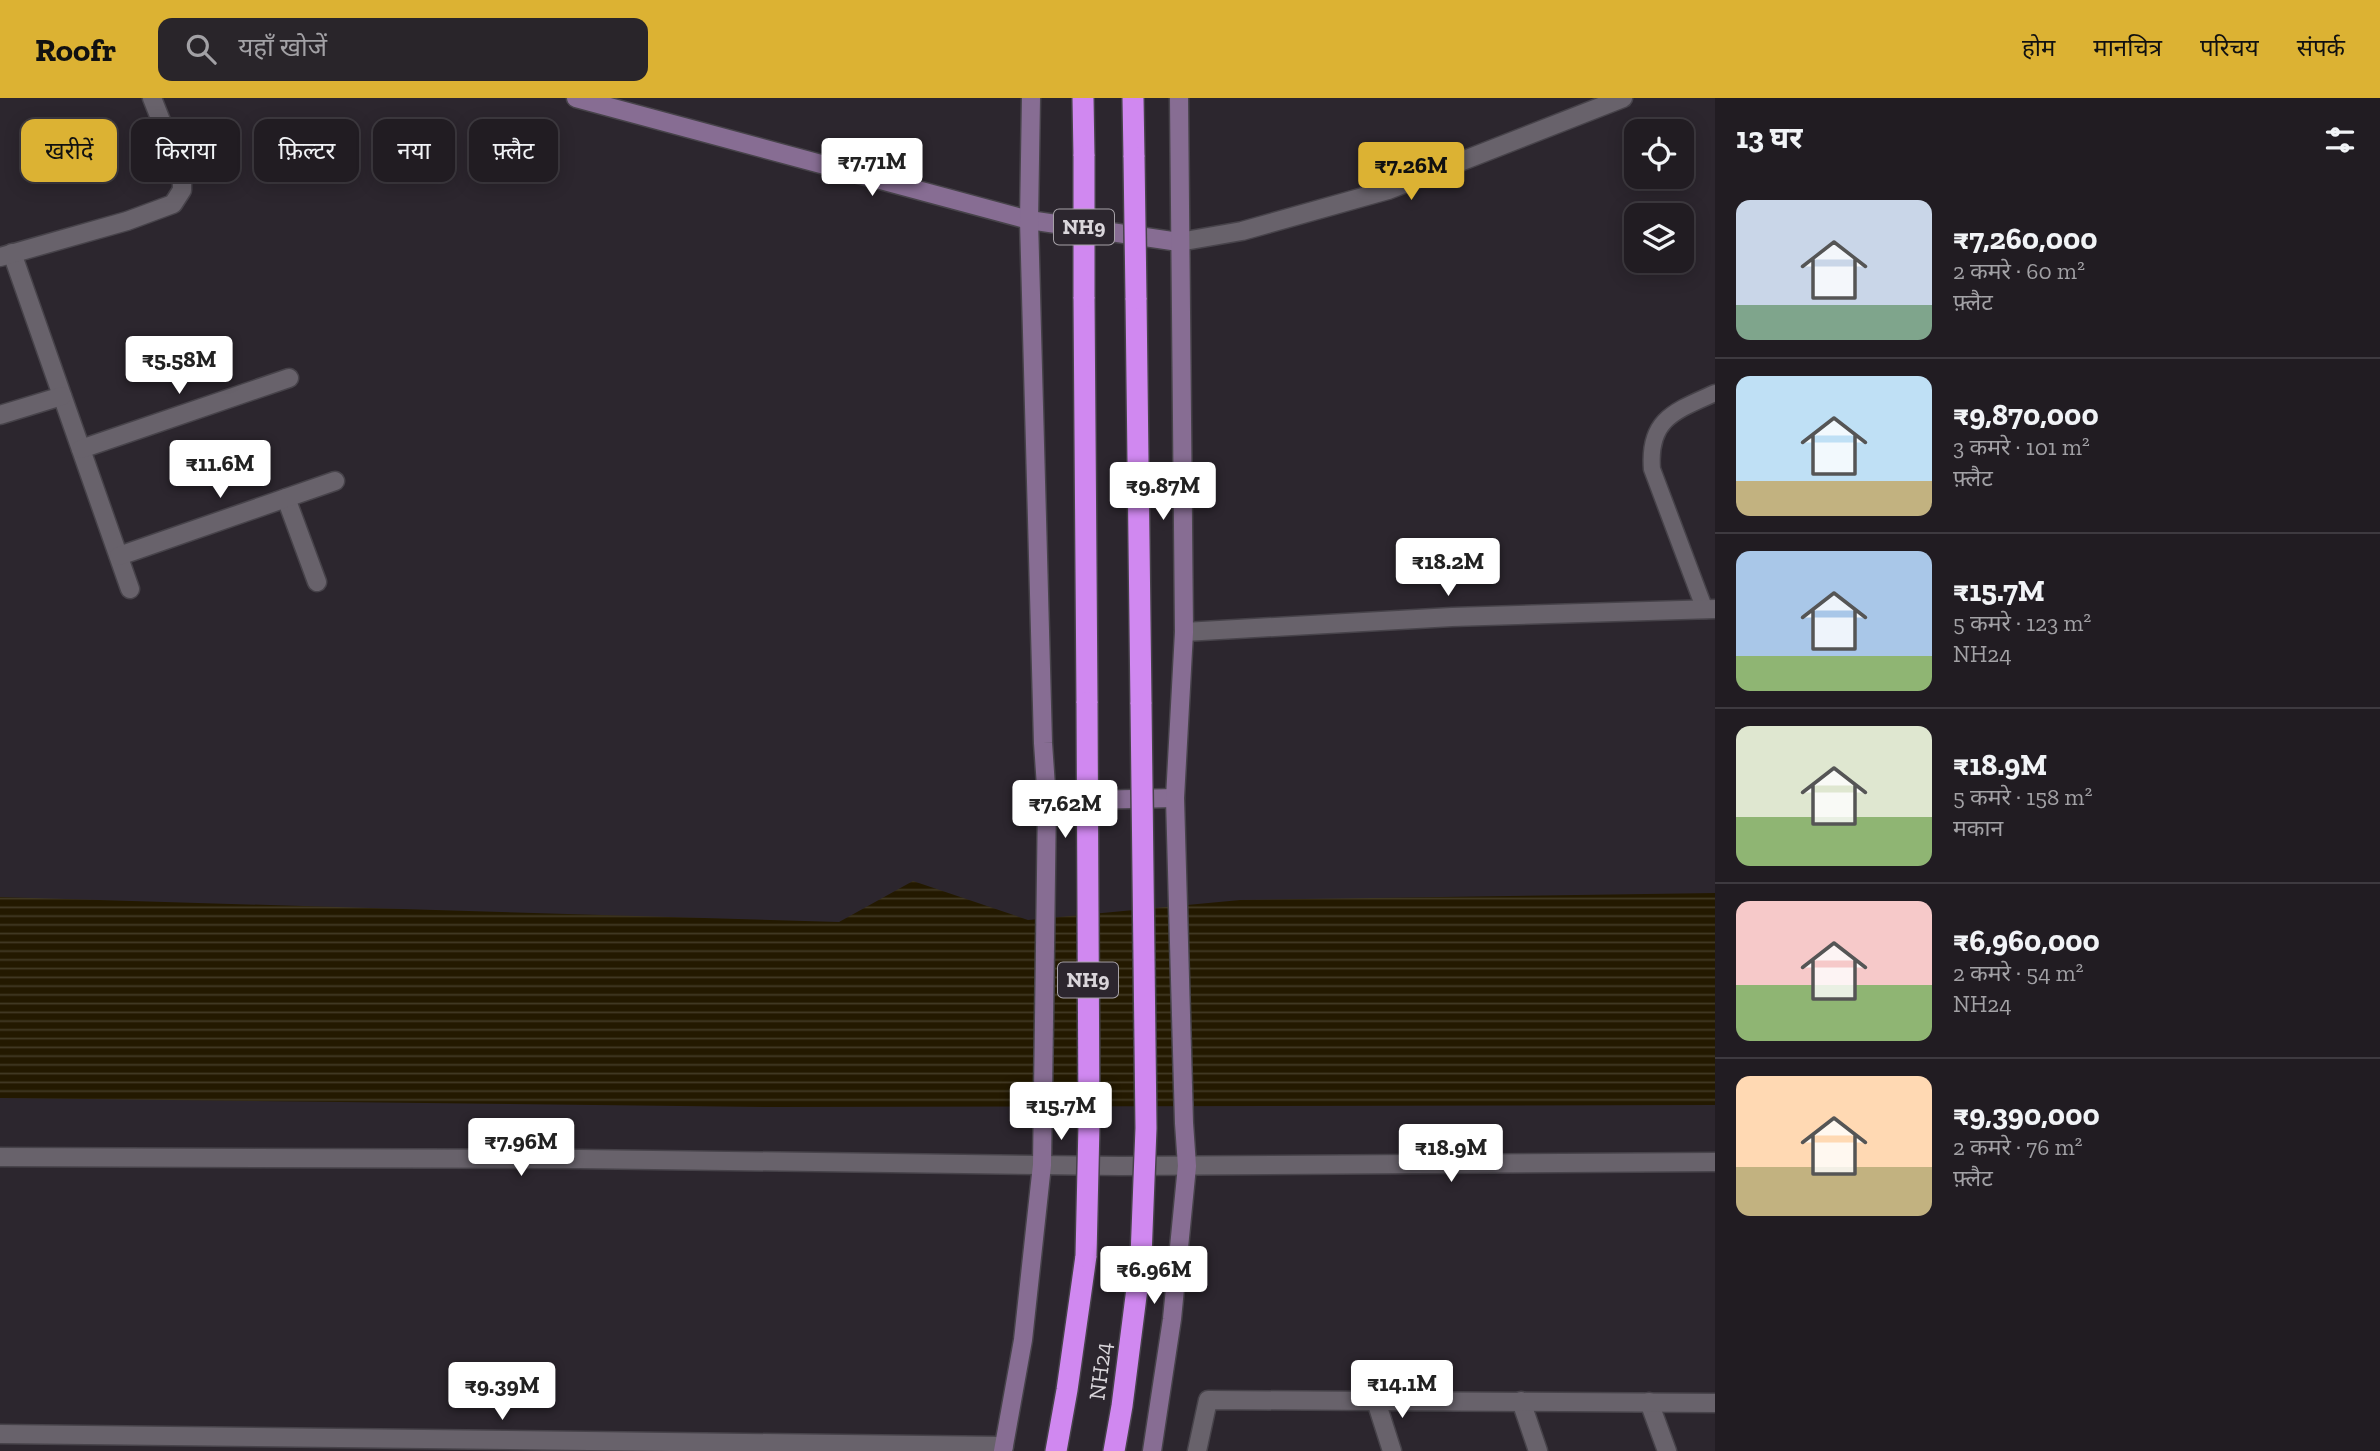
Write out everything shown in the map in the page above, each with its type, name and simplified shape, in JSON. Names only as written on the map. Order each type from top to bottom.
[{"type":"highway","name":"NH9","points":[[1056,1451],[1086,1256],[1089,1124],[1083,98]]},
{"type":"highway","name":"NH24","points":[[1114,1451],[1141,1256],[1146,1128],[1133,98]]},
{"type":"main road","points":[[576,98],[1029,220],[1179,242]]},
{"type":"main road","points":[[1004,1448],[1023,1340],[1042,1165],[1046,801],[1042,743],[1029,220],[1031,98]]},
{"type":"main road","points":[[1152,1451],[1172,1319],[1187,1166],[1175,798],[1184,632],[1178,98]]},
{"type":"main road","points":[[1046,801],[1175,798]]},
{"type":"street","points":[[130,589],[62,396],[6,255],[127,221],[173,204],[182,190],[182,174],[152,98]]},
{"type":"street","points":[[1179,242],[1242,231],[1388,190],[1623,98]]},
{"type":"street","points":[[81,449],[289,378]]},
{"type":"street","points":[[0,415],[62,396]]},
{"type":"street","points":[[118,556],[335,481]]},
{"type":"street","points":[[286,498],[317,582]]},
{"type":"street","points":[[1184,632],[1452,617],[1710,610]]},
{"type":"street","points":[[0,1157],[580,1159],[1187,1166],[1715,1163]]},
{"type":"street","points":[[1197,1451],[1208,1400],[1715,1403]]},
{"type":"street","points":[[1376,1401],[1392,1451]]},
{"type":"street","points":[[1521,1401],[1538,1451]]},
{"type":"street","points":[[1649,1402],[1667,1451]]},
{"type":"street","points":[[0,1434],[1004,1448]]},
{"type":"lane","points":[[1710,610],[1653,469],[1651,451],[1660,425],[1680,409],[1715,393]]},
{"type":"shaded area","points":[[913,881],[1028,920],[1240,900],[1715,893],[1715,1105],[771,1107],[0,1098],[0,897],[839,922]]}]
